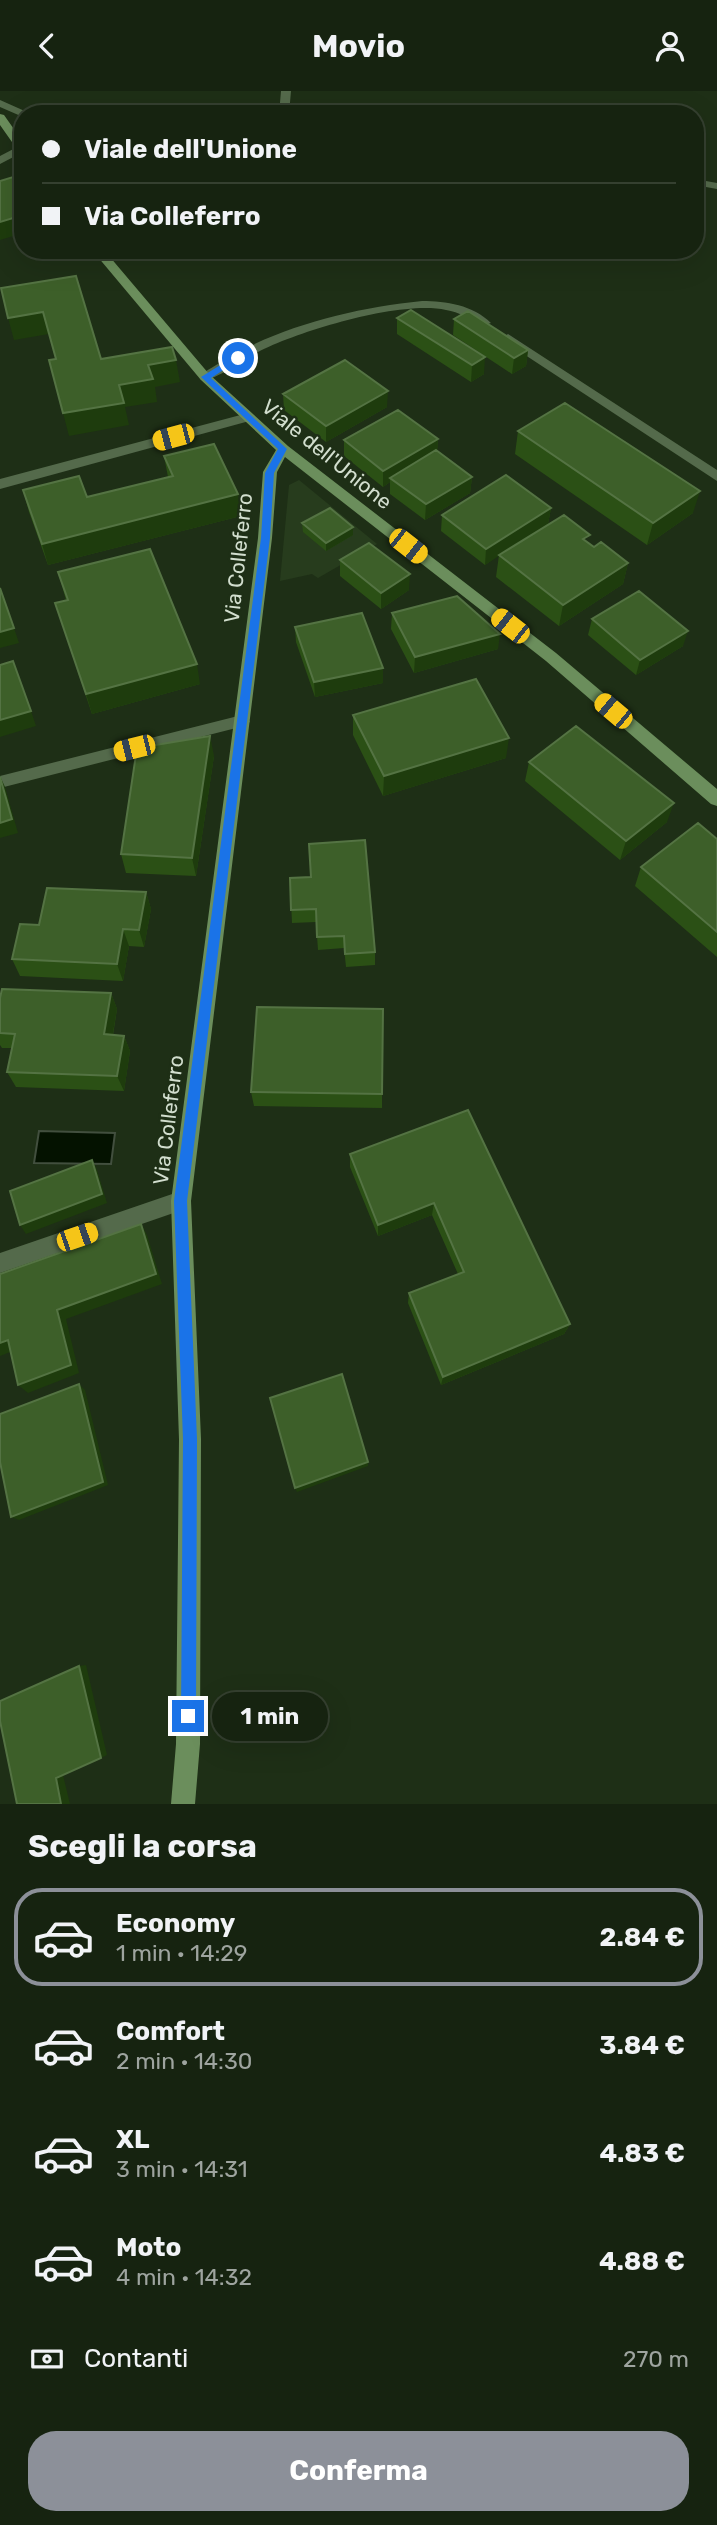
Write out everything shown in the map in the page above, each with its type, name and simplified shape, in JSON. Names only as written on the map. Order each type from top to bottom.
[{"type":"street","points":[[0,117],[14,130]]},
{"type":"street","name":"Viale dell'Unione","points":[[106,259],[205,377],[283,449],[551,657],[717,799]]},
{"type":"street","points":[[205,377],[254,348],[295,332],[395,309],[427,305],[449,306],[478,318],[717,476]]},
{"type":"street","points":[[0,484],[248,417]]},
{"type":"street","name":"Via Colleferro","points":[[183,1804],[188,1744],[190,1439],[181,1201],[265,538],[270,473],[283,449]]},
{"type":"street","points":[[0,782],[242,721]]},
{"type":"street","points":[[0,1263],[181,1201]]},
{"type":"shaded area","points":[[299,480],[377,544],[318,578],[312,574],[280,581],[289,485]]},
{"type":"shaded area","points":[[39,1131],[115,1133],[111,1164],[34,1163]]},
{"type":"building","points":[[14,177],[14,218],[0,222],[0,181]]},
{"type":"building","points":[[76,276],[101,359],[172,347],[176,360],[148,365],[153,379],[119,385],[124,403],[63,413],[49,360],[56,359],[43,312],[8,318],[1,288]]},
{"type":"building","points":[[411,310],[485,357],[472,365],[397,318]]},
{"type":"building","points":[[468,311],[528,350],[514,358],[454,319]]},
{"type":"building","points":[[345,360],[388,391],[326,426],[283,394]]},
{"type":"building","points":[[565,403],[700,491],[653,523],[518,431]]},
{"type":"building","points":[[398,410],[438,439],[383,471],[344,440]]},
{"type":"building","points":[[214,444],[238,494],[42,544],[23,490],[79,476],[87,497],[173,476],[164,456]]},
{"type":"building","points":[[436,450],[472,477],[426,504],[390,478]]},
{"type":"building","points":[[506,475],[551,508],[486,549],[442,515]]},
{"type":"building","points":[[330,508],[353,527],[326,543],[302,523]]},
{"type":"building","points":[[564,515],[590,535],[583,539],[594,547],[601,542],[628,563],[563,605],[499,555]]},
{"type":"building","points":[[369,543],[410,574],[381,593],[340,560]]},
{"type":"building","points":[[150,549],[197,664],[86,694],[55,603],[68,600],[58,572]]},
{"type":"building","points":[[0,588],[14,628],[0,632]]},
{"type":"building","points":[[639,591],[688,631],[640,660],[592,619]]},
{"type":"building","points":[[457,596],[500,634],[415,657],[392,613]]},
{"type":"building","points":[[362,613],[383,668],[314,682],[295,627]]},
{"type":"building","points":[[13,661],[31,711],[0,720],[0,665]]},
{"type":"building","points":[[476,679],[509,738],[384,776],[353,715]]},
{"type":"building","points":[[576,726],[674,803],[626,841],[529,762]]},
{"type":"building","points":[[210,736],[192,858],[121,854],[137,748]]},
{"type":"building","points":[[0,777],[12,819],[0,823]]},
{"type":"building","points":[[698,823],[717,839],[717,932],[641,867]]},
{"type":"building","points":[[365,840],[375,952],[345,954],[344,936],[317,937],[316,909],[291,910],[290,878],[311,877],[309,844]]},
{"type":"building","points":[[47,888],[146,892],[139,930],[123,929],[117,964],[12,959],[20,924],[39,925]]},
{"type":"building","points":[[2,989],[111,993],[104,1034],[124,1036],[117,1076],[7,1072],[15,1034],[0,1033]]},
{"type":"building","points":[[257,1007],[383,1009],[382,1094],[251,1092]]},
{"type":"building","points":[[468,1110],[570,1324],[443,1377],[409,1293],[464,1272],[434,1203],[378,1225],[350,1154]]},
{"type":"building","points":[[92,1160],[102,1194],[20,1225],[10,1191]]},
{"type":"building","points":[[141,1224],[156,1274],[57,1310],[71,1365],[18,1385],[8,1340],[0,1343],[0,1274]]},
{"type":"building","points":[[342,1374],[368,1462],[295,1488],[270,1398]]},
{"type":"building","points":[[79,1384],[103,1482],[11,1517],[0,1462],[0,1414]]},
{"type":"building","points":[[79,1666],[101,1758],[56,1778],[61,1804],[17,1804],[0,1721],[0,1701]]},
{"type":"route","points":[[188,1716],[190,1439],[181,1201],[265,538],[270,473],[283,449],[205,377],[238,358]]}]
